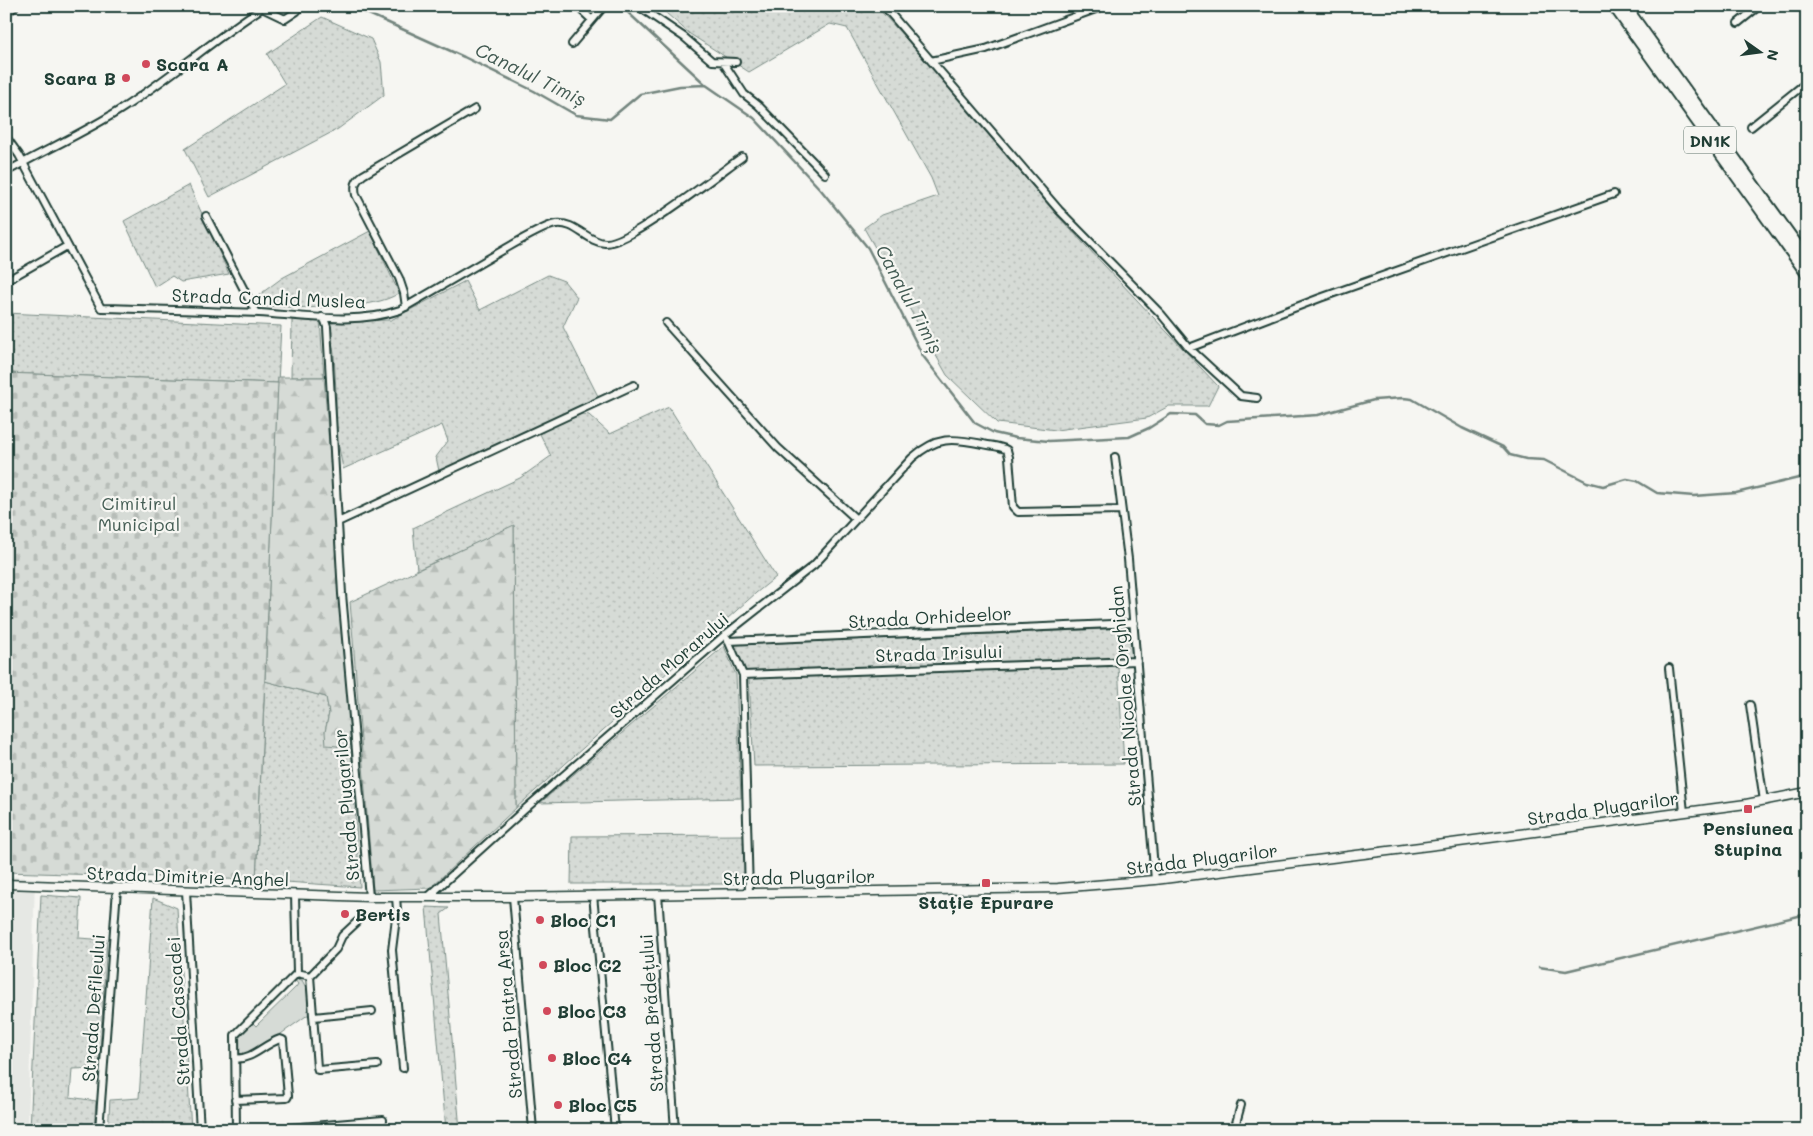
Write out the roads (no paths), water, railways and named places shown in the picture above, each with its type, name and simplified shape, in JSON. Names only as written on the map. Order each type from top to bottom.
[{"type":"highway","name":"DN1K","points":[[1614,6],[1807,274]]},
{"type":"highway","name":"DN1K","points":[[1625,6],[1807,259]]},
{"type":"main road","points":[[6,12],[14,6]]},
{"type":"street","points":[[577,6],[592,20]]},
{"type":"street","points":[[572,44],[604,6]]},
{"type":"street","points":[[638,6],[684,37],[712,62],[736,62]]},
{"type":"street","points":[[884,6],[1059,210],[1161,314],[1189,348],[1237,393],[1247,398],[1258,398]]},
{"type":"street","points":[[931,60],[986,50],[1104,6]]},
{"type":"street","points":[[1738,23],[1759,6]]},
{"type":"street","points":[[6,172],[122,108],[154,87],[229,29],[262,8],[285,19],[297,11]]},
{"type":"street","points":[[723,62],[744,94],[772,119],[826,174]]},
{"type":"street","points":[[1751,127],[1807,82]]},
{"type":"street","points":[[406,306],[402,286],[356,195],[356,180],[475,109]]},
{"type":"street","points":[[6,136],[67,246],[6,281]]},
{"type":"street","name":"Strada Candid Muslea","points":[[67,246],[101,308],[322,317],[385,315],[406,306],[526,237],[556,224],[571,227],[597,242],[606,244],[616,242],[641,229],[742,157]]},
{"type":"street","points":[[1189,348],[1320,298],[1614,194]]},
{"type":"street","points":[[206,216],[256,313]]},
{"type":"street","name":"Strada Plugarilor","points":[[322,317],[326,321],[327,327],[342,594],[369,897],[513,897],[593,894],[1015,889],[1105,885],[1444,844],[1764,801],[1807,792]]},
{"type":"street","points":[[666,323],[778,448],[856,519]]},
{"type":"street","points":[[338,522],[634,385]]},
{"type":"street","name":"Strada Morarului","points":[[428,897],[524,810],[726,634],[814,565],[923,448],[947,439],[1007,450],[1013,507],[1023,513],[1121,510]]},
{"type":"street","name":"Strada Nicolae Orghidan","points":[[1115,457],[1134,622],[1155,880]]},
{"type":"street","name":"Strada Orhideelor","points":[[728,642],[1134,622]]},
{"type":"street","points":[[726,634],[743,675],[750,893]]},
{"type":"street","name":"Strada Irisului","points":[[743,675],[1137,661]]},
{"type":"street","points":[[1670,668],[1684,812]]},
{"type":"street","points":[[1750,705],[1764,801]]},
{"type":"street","name":"Strada Dimitrie Anghel","points":[[6,884],[369,897]]},
{"type":"street","name":"Strada Defileului","points":[[99,1130],[117,889]]},
{"type":"street","name":"Strada Cascadei","points":[[186,891],[200,1130]]},
{"type":"street","points":[[593,894],[615,1130]]},
{"type":"street","name":"Strada Brădețului","points":[[658,894],[675,1130]]},
{"type":"street","points":[[236,1130],[234,1039],[236,1032],[297,973],[294,895]]},
{"type":"street","points":[[396,897],[397,910],[392,950],[403,1068]]},
{"type":"street","name":"Strada Piatra Arsa","points":[[513,897],[533,1130]]},
{"type":"street","points":[[357,922],[342,936],[336,949],[310,976],[318,1070],[377,1065]]},
{"type":"street","points":[[297,973],[310,976]]},
{"type":"street","points":[[314,1017],[372,1011]]},
{"type":"street","points":[[235,1059],[248,1058],[264,1046],[280,1039],[283,1040],[288,1096],[287,1098],[235,1100]]},
{"type":"street","points":[[1234,1130],[1241,1105]]},
{"type":"street","points":[[266,1130],[353,1126],[383,1120]]},
{"type":"waterway","name":"Canalul Timiș","points":[[351,6],[464,57],[534,91],[576,115],[610,119],[640,94],[680,86],[706,85],[754,118],[821,190],[868,248],[923,356],[975,423],[994,433],[1016,438],[1049,441],[1129,437],[1149,428],[1171,414],[1195,415],[1205,424],[1219,425],[1227,421],[1318,415],[1374,400],[1403,398],[1412,399],[1462,428],[1503,447],[1510,455],[1526,459],[1544,460],[1587,482],[1603,486],[1627,479],[1637,481],[1657,493],[1694,496],[1736,493],[1807,476]]},
{"type":"waterway","points":[[621,6],[706,85]]},
{"type":"waterway","points":[[1539,967],[1566,971],[1807,914]]},
{"type":"place","name":"Scara A","points":[[146,64]]},
{"type":"place","name":"Scara B","points":[[126,78]]},
{"type":"place","name":"Pensiunea Stupina","points":[[1748,809]]},
{"type":"place","name":"Stație Epurare","points":[[986,883]]},
{"type":"place","name":"Bertis","points":[[345,914]]},
{"type":"place","name":"Bloc C1","points":[[540,920]]},
{"type":"place","name":"Bloc C2","points":[[543,965]]},
{"type":"place","name":"Bloc C3","points":[[547,1011]]},
{"type":"place","name":"Bloc C4","points":[[552,1058]]},
{"type":"place","name":"Bloc C5","points":[[558,1105]]},
{"type":"park label","name":"Cimitirul Municipal","points":[[139,513]]}]
